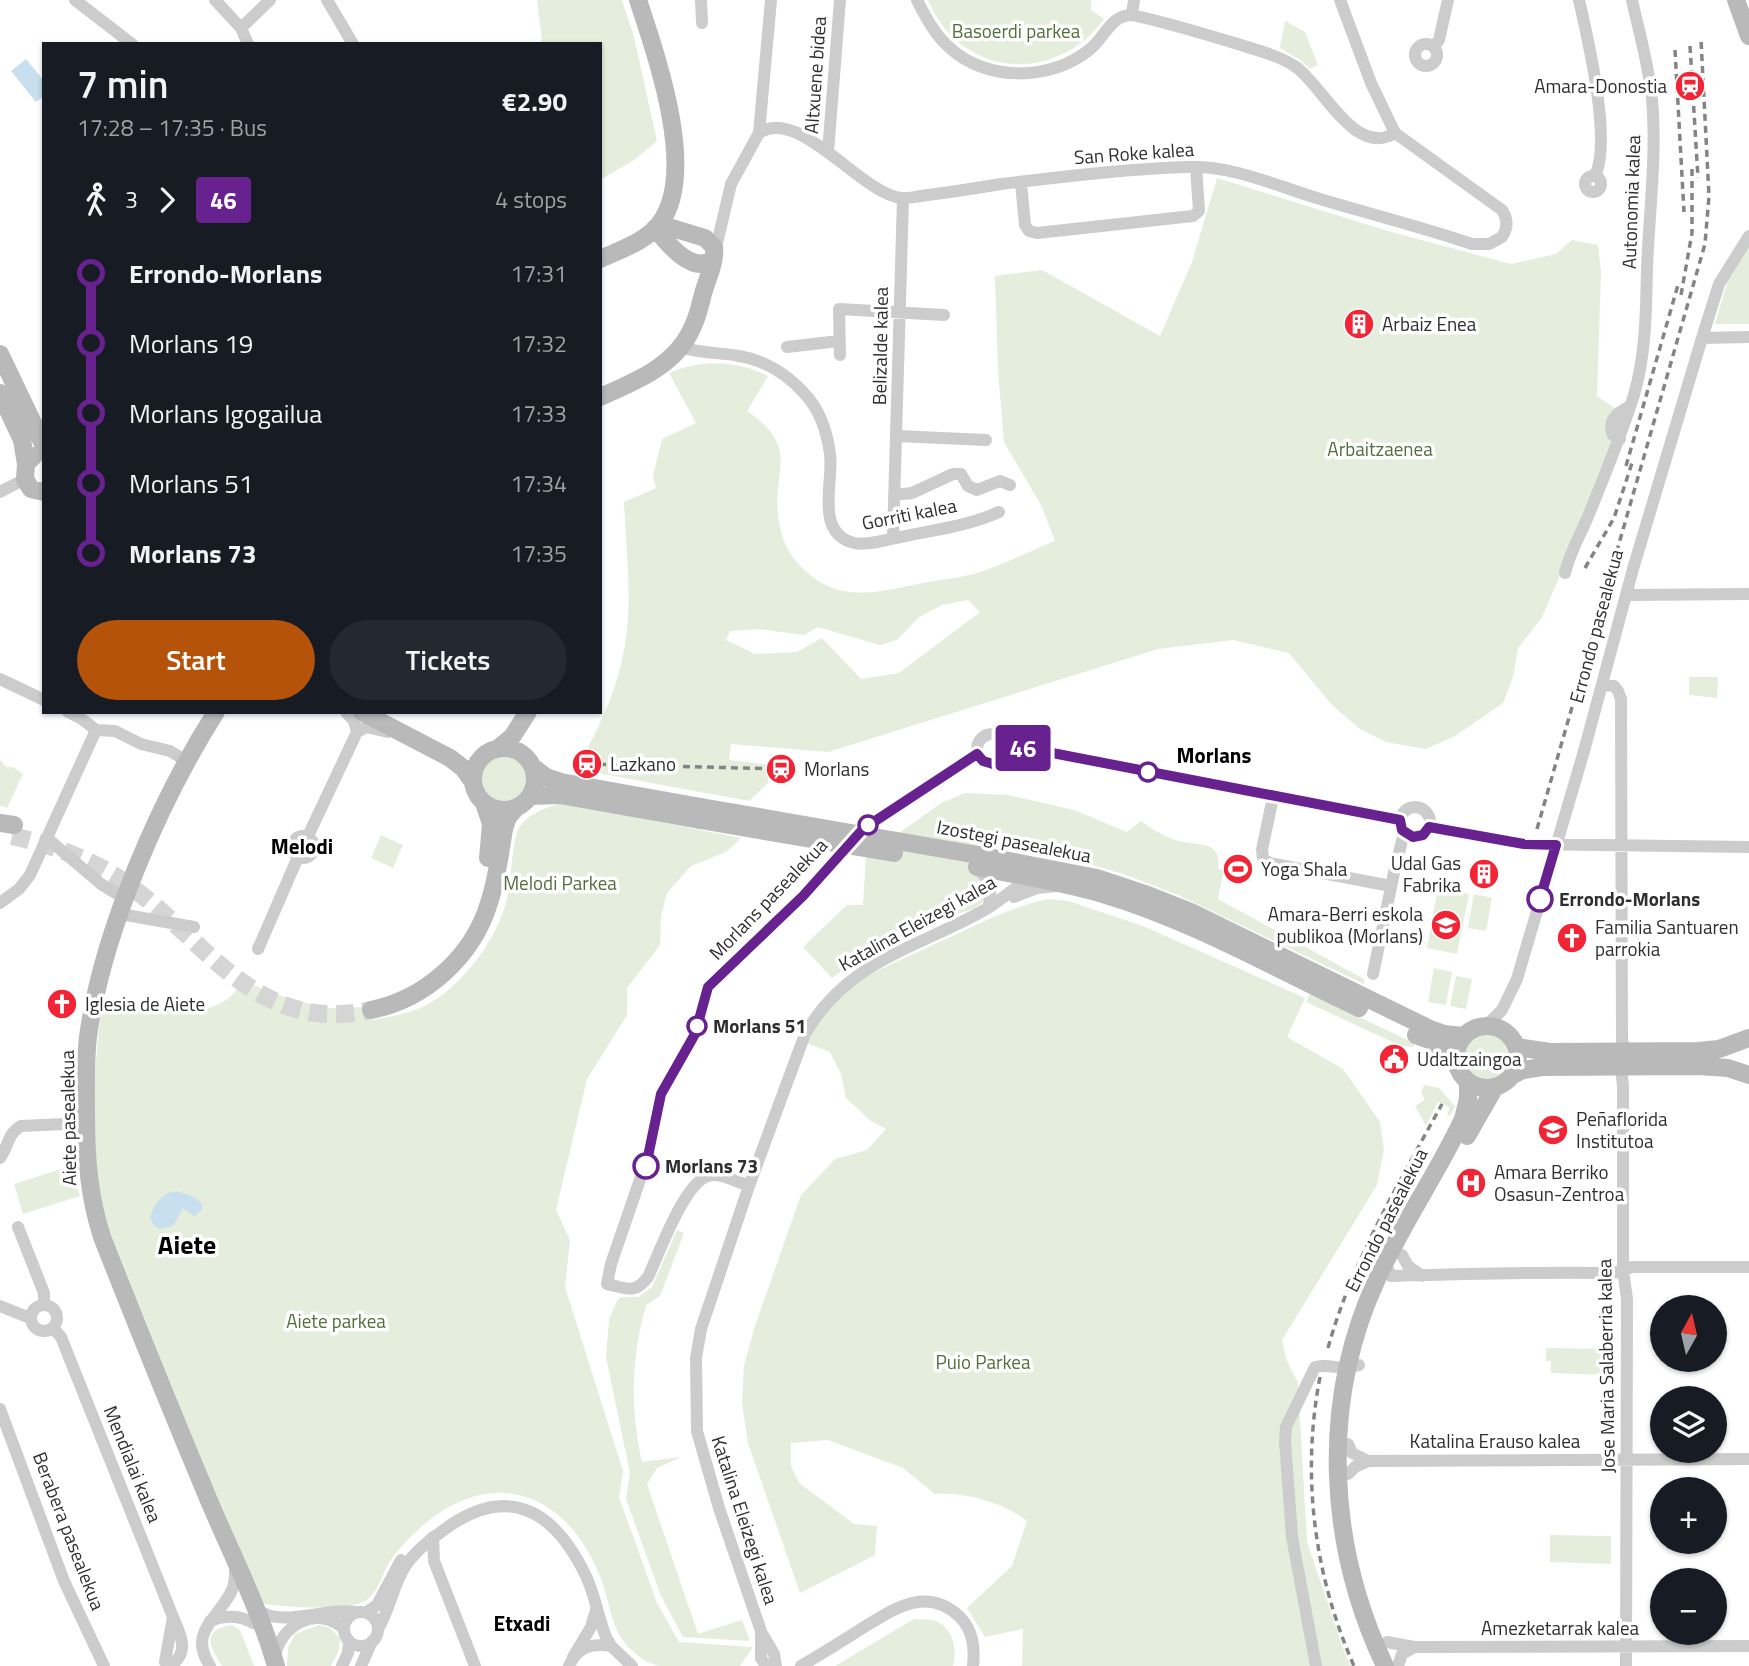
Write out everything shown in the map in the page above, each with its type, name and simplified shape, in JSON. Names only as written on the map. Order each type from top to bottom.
[{"type":"main road","points":[[602,258],[639,240],[661,221],[677,169],[666,99],[638,0]]},
{"type":"main road","points":[[1737,0],[1749,36]]},
{"type":"main road","points":[[661,221],[673,222],[681,232],[711,250]]},
{"type":"main road","points":[[661,221],[676,250]]},
{"type":"main road","points":[[639,240],[657,242],[676,250],[696,265],[703,294]]},
{"type":"main road","points":[[696,265],[711,250]]},
{"type":"main road","points":[[602,396],[644,378],[681,347],[694,324],[711,250]]},
{"type":"main road","points":[[0,354],[42,442]]},
{"type":"main road","points":[[0,393],[22,440],[35,485]]},
{"type":"main road","points":[[35,485],[32,457],[42,454]]},
{"type":"main road","name":"Aiete pasealekua","points":[[215,714],[170,795],[122,906],[98,987],[86,1061],[90,1194],[102,1237],[274,1664]]},
{"type":"main road","points":[[366,714],[457,763],[473,782],[484,803],[491,826],[488,857],[478,901],[467,926],[451,949],[423,975],[370,1005],[396,1003],[430,984],[450,967],[469,944],[489,905],[508,817],[523,802],[535,782],[521,738],[526,717]]},
{"type":"main road","points":[[383,714],[457,751],[471,755],[510,749],[528,761]]},
{"type":"main road","points":[[473,782],[475,767],[512,737],[526,717]]},
{"type":"main road","name":"Izostegi pasealekua","points":[[528,761],[546,777],[561,782],[701,814]]},
{"type":"main road","name":"Izostegi pasealekua","points":[[523,802],[560,795],[701,814],[977,861],[1097,878],[1191,912],[1430,1029],[1463,1036]]},
{"type":"main road","points":[[484,803],[503,810],[523,802]]},
{"type":"main road","name":"Izostegi pasealekua","points":[[977,861],[1104,895],[1177,921],[1432,1041],[1455,1059]]},
{"type":"main road","points":[[1513,1075],[1518,1057],[1517,1047],[1505,1031],[1486,1026],[1478,1027],[1463,1036],[1456,1051],[1457,1067],[1468,1082],[1481,1088],[1502,1085],[1523,1070],[1542,1067],[1745,1068]]},
{"type":"main road","points":[[1517,1047],[1550,1052],[1719,1049],[1745,1045]]},
{"type":"main road","points":[[1671,1066],[1677,1072],[1726,1076],[1749,1087]]},
{"type":"main road","name":"Errondo pasealekua","points":[[1385,1666],[1361,1608],[1348,1564],[1342,1529],[1337,1463],[1340,1418],[1353,1367],[1362,1314],[1388,1270],[1460,1125],[1466,1110],[1468,1082]]},
{"type":"main road","name":"Errondo pasealekua","points":[[1388,1270],[1402,1255],[1495,1087]]},
{"type":"main road","name":"Errondo pasealekua","points":[[1353,1367],[1348,1444],[1353,1529],[1360,1566],[1397,1666]]},
{"type":"street","points":[[75,0],[129,42]]},
{"type":"street","points":[[215,0],[241,28],[247,42]]},
{"type":"street","points":[[241,28],[271,0]]},
{"type":"street","points":[[327,0],[352,42]]},
{"type":"street","points":[[701,0],[702,23]]},
{"type":"street","points":[[711,250],[731,184],[759,132],[771,0]]},
{"type":"street","name":"Altxuene bidea","points":[[828,152],[840,0]]},
{"type":"street","points":[[917,0],[926,19],[952,50],[974,63],[998,71],[1038,74],[1071,62],[1089,51],[1116,19],[1123,15],[1132,15],[1279,58],[1298,68],[1352,128],[1366,136],[1379,139],[1395,133]]},
{"type":"street","points":[[1132,15],[1134,0]]},
{"type":"street","name":"San Roke kalea","points":[[903,199],[1142,169],[1196,167],[1236,171],[1472,244],[1489,244],[1502,237],[1507,225],[1502,210],[1395,133],[1371,83],[1340,0]]},
{"type":"street","points":[[1434,46],[1439,40],[1448,0]]},
{"type":"street","points":[[1580,0],[1599,104],[1599,163],[1595,176]]},
{"type":"street","name":"Autonomia kalea","points":[[1565,573],[1569,556],[1588,518],[1620,439],[1613,435],[1610,427],[1618,413],[1630,406],[1645,326],[1653,189],[1652,96],[1632,0]]},
{"type":"street","points":[[759,132],[774,127],[791,131],[821,146],[881,193],[903,199]]},
{"type":"street","points":[[1021,183],[1025,225],[1030,231],[1037,233],[1193,216],[1199,211],[1196,167]]},
{"type":"street","name":"Belizalde kalea","points":[[893,538],[903,199]]},
{"type":"street","name":"Errondo pasealekua","points":[[1486,1026],[1502,1010],[1517,979],[1702,338],[1719,284],[1749,236]]},
{"type":"street","points":[[840,355],[839,309],[944,315]]},
{"type":"street","points":[[1702,338],[1749,337]]},
{"type":"street","points":[[787,347],[839,341]]},
{"type":"street","name":"Gorriti kalea","points":[[681,347],[697,353],[738,355],[762,362],[783,374],[804,392],[820,415],[827,435],[831,456],[828,514],[832,526],[843,538],[856,544],[959,526],[981,518],[994,508]]},
{"type":"street","points":[[897,436],[986,440]]},
{"type":"street","points":[[894,495],[912,493],[953,474],[961,474],[968,486],[976,490],[1000,481],[1010,485]]},
{"type":"street","points":[[0,492],[35,485]]},
{"type":"street","points":[[1626,595],[1749,594]]},
{"type":"street","points":[[0,679],[42,699]]},
{"type":"street","points":[[1602,685],[1614,686],[1621,699],[1622,1042],[1632,1051]]},
{"type":"street","points":[[72,714],[96,730],[115,731],[141,744],[170,751],[188,762]]},
{"type":"street","points":[[348,714],[354,721],[357,732]]},
{"type":"street","points":[[258,949],[298,857],[309,857],[314,850],[313,841],[308,836],[357,732],[366,727],[378,729],[425,746]]},
{"type":"street","points":[[0,903],[24,883],[48,839],[49,830],[96,730]]},
{"type":"street","points":[[990,733],[1003,738],[1007,746],[1003,759],[993,764],[983,761],[977,754],[978,742],[990,733]]},
{"type":"street","points":[[1007,746],[1400,820]]},
{"type":"street","name":"Morlans pasealekua","points":[[749,1186],[715,1175],[698,1181],[687,1195],[648,1277],[640,1287],[632,1289],[607,1284],[611,1264],[646,1166],[661,1094],[695,1034],[708,987],[803,896],[869,824],[977,754]]},
{"type":"street","points":[[1273,797],[1262,850],[1263,858],[1269,863],[1391,886]]},
{"type":"street","points":[[1373,974],[1404,833],[1400,820],[1404,811],[1418,807],[1426,812],[1429,827],[1419,837],[1404,833]]},
{"type":"street","points":[[1429,827],[1524,844],[1749,847]]},
{"type":"street","points":[[48,839],[101,884],[122,906],[194,927]]},
{"type":"street","points":[[977,861],[992,891],[988,908]]},
{"type":"street","name":"Katalina Eleizegi kalea","points":[[763,1660],[761,1631],[706,1469],[697,1431],[695,1358],[701,1329],[749,1186],[805,1034],[839,989],[857,975],[988,908],[1034,878],[1048,874],[1097,878]]},
{"type":"street","points":[[988,908],[1037,888],[1067,885]]},
{"type":"street","name":"Jose Maria Salaberria kalea","points":[[1621,1067],[1623,1270],[1628,1299],[1626,1666]]},
{"type":"street","points":[[0,1158],[13,1130],[21,1126],[86,1123]]},
{"type":"street","points":[[18,1227],[42,1288],[44,1305]]},
{"type":"street","points":[[1402,1255],[1408,1266],[1422,1276]]},
{"type":"street","points":[[1388,1270],[1422,1276],[1475,1273],[1601,1273],[1632,1267],[1749,1267]]},
{"type":"street","points":[[44,1305],[53,1308],[57,1316],[53,1328],[40,1332],[33,1326],[30,1318],[34,1308],[44,1305]]},
{"type":"street","points":[[0,1306],[30,1318]]},
{"type":"street","name":"Mendialai kalea","points":[[53,1328],[61,1337],[173,1617]]},
{"type":"street","points":[[1316,1666],[1292,1538],[1286,1427],[1315,1367],[1353,1367]]},
{"type":"street","name":"Berabera pasealekua","points":[[0,1409],[64,1581],[104,1666]]},
{"type":"street","points":[[1348,1444],[1352,1453],[1368,1461]]},
{"type":"street","name":"Katalina Erauso kalea","points":[[1368,1461],[1749,1459]]},
{"type":"street","points":[[1348,1474],[1368,1461]]},
{"type":"street","points":[[382,1596],[389,1589],[400,1568],[457,1520],[478,1509],[500,1505],[516,1506],[543,1519],[566,1545],[586,1577],[611,1646],[632,1666]]},
{"type":"street","points":[[343,1628],[346,1618],[377,1605],[402,1559],[428,1535],[444,1524],[457,1520]]},
{"type":"street","points":[[433,1538],[432,1554],[475,1666]]},
{"type":"street","points":[[408,1563],[426,1563],[438,1572]]},
{"type":"street","points":[[361,1666],[408,1563]]},
{"type":"street","points":[[210,1666],[201,1649],[202,1638],[210,1621],[233,1590],[235,1564]]},
{"type":"street","points":[[801,1666],[898,1607],[928,1602],[943,1605],[969,1629],[973,1639],[973,1666]]},
{"type":"street","points":[[571,1661],[591,1628],[596,1608]]},
{"type":"street","points":[[210,1621],[231,1617],[247,1619],[266,1615],[277,1618],[361,1612],[376,1620],[375,1635]]},
{"type":"street","points":[[274,1664],[283,1634],[300,1622],[321,1618],[336,1622],[343,1628],[349,1641],[348,1653],[342,1666]]},
{"type":"street","points":[[761,1631],[774,1654],[776,1666]]},
{"type":"street","points":[[349,1641],[358,1646],[375,1635]]},
{"type":"street","name":"Amezketarrak kalea","points":[[1387,1642],[1414,1647],[1749,1646]]},
{"type":"street","points":[[571,1661],[588,1646],[611,1646]]},
{"type":"street","points":[[1397,1666],[1402,1654],[1414,1647]]},
{"type":"street","points":[[755,1666],[763,1660]]},
{"type":"green space","points":[[537,0],[622,0],[634,37],[657,141],[634,160],[602,179],[602,42],[541,42]]},
{"type":"green space","name":"Basoerdi parkea","points":[[928,0],[1091,0],[1091,10],[1104,19],[1081,43],[1051,59],[1030,64],[1009,64],[988,59],[953,37]]},
{"type":"green space","points":[[1285,21],[1305,32],[1318,65],[1310,69],[1280,48]]},
{"type":"green space","name":"Arbaitzaenea","points":[[1217,178],[1388,231],[1511,264],[1556,254],[1572,240],[1598,245],[1601,273],[1597,396],[1616,409],[1613,443],[1585,515],[1568,546],[1559,578],[1541,619],[1518,648],[1513,677],[1503,703],[1455,736],[1426,749],[1386,742],[1360,729],[1332,705],[1289,653],[1233,640],[1158,649],[828,752],[731,744],[729,760],[770,765],[768,783],[749,801],[576,769],[607,706],[623,655],[628,605],[624,502],[656,488],[653,476],[662,439],[696,423],[669,373],[693,365],[718,363],[744,367],[768,376],[747,411],[774,436],[779,448],[777,499],[781,530],[793,557],[816,579],[843,591],[871,592],[966,576],[1055,541],[1041,505],[1004,442],[995,276],[1042,270],[1160,336],[1192,262]],"holes":[[[968,600],[980,612],[899,673],[861,679],[822,638],[797,652],[755,654],[726,640],[730,631],[759,629],[804,635],[818,627],[880,645],[897,640],[919,617],[942,605]]]},
{"type":"green space","points":[[1749,247],[1749,324],[1715,324],[1727,283]]},
{"type":"green space","points":[[1689,677],[1718,677],[1717,698],[1689,695]]},
{"type":"green space","points":[[504,756],[520,763],[527,779],[520,795],[504,802],[488,795],[481,779],[488,763]]},
{"type":"green space","points":[[0,760],[6,767],[13,767],[23,774],[7,808],[0,805]]},
{"type":"green space","points":[[965,793],[1008,795],[1074,810],[1127,832],[1141,821],[1171,838],[1212,848],[1218,859],[1218,869],[1224,870],[1218,899],[1364,979],[1364,984],[1178,895],[1129,876],[1087,863],[978,844],[975,873],[985,884],[986,894],[981,904],[965,912],[950,913],[851,964],[832,978],[803,947],[847,905],[863,905],[866,857],[941,803]]},
{"type":"green space","name":"Aiete parkea","points":[[563,803],[741,838],[726,852],[691,866],[667,893],[661,916],[660,945],[627,988],[627,1015],[587,1079],[556,1210],[570,1240],[565,1287],[623,1471],[619,1497],[657,1603],[679,1642],[753,1647],[740,1666],[660,1666],[638,1656],[620,1636],[593,1560],[576,1534],[555,1512],[528,1498],[513,1494],[495,1493],[461,1501],[430,1520],[392,1558],[373,1594],[363,1602],[342,1607],[263,1604],[106,1239],[92,1151],[101,1009],[209,1008],[229,997],[243,980],[271,993],[324,1008],[368,1007],[370,1020],[425,1006],[457,982],[496,929],[507,899],[514,845],[522,824],[538,812]]},
{"type":"green space","points":[[381,835],[403,845],[393,868],[371,858]]},
{"type":"green space","points":[[1438,888],[1469,894],[1457,954],[1427,948]]},
{"type":"green space","points":[[1474,894],[1492,898],[1486,931],[1468,928]]},
{"type":"green space","name":"Puio Parkea","points":[[1048,899],[1068,901],[1143,926],[1305,998],[1287,1037],[1343,1069],[1380,1122],[1384,1150],[1377,1185],[1282,1340],[1286,1359],[1298,1383],[1307,1542],[1351,1666],[1022,1666],[1023,1629],[985,1637],[967,1608],[1012,1566],[1027,1521],[1006,1508],[983,1500],[935,1494],[903,1468],[828,1440],[791,1443],[791,1466],[799,1483],[854,1524],[877,1526],[875,1555],[800,1593],[748,1443],[742,1404],[744,1365],[801,1195],[835,1159],[867,1150],[886,1129],[871,1121],[846,1098],[841,1074],[830,1052],[807,1043],[833,1004],[860,981],[991,918]]},
{"type":"green space","points":[[1434,968],[1452,972],[1446,1005],[1428,1002]]},
{"type":"green space","points":[[1456,976],[1472,979],[1466,1009],[1450,1006]]},
{"type":"green space","points":[[1310,994],[1414,1043],[1414,1047],[1401,1046],[1306,1002]]},
{"type":"green space","points":[[1487,1033],[1504,1040],[1511,1057],[1504,1074],[1487,1081],[1470,1074],[1463,1057],[1470,1040]]},
{"type":"green space","points":[[1424,1085],[1439,1088],[1455,1106],[1450,1116],[1447,1115],[1450,1108],[1438,1102],[1426,1126],[1415,1106],[1425,1100],[1421,1092]]},
{"type":"green space","points":[[70,1166],[80,1196],[23,1214],[14,1184]]},
{"type":"green space","points":[[677,1230],[684,1233],[660,1296],[646,1305],[637,1345],[634,1403],[638,1442],[642,1462],[681,1457],[657,1468],[647,1484],[698,1634],[742,1620],[750,1641],[683,1637],[661,1596],[626,1499],[630,1473],[606,1357],[609,1320],[621,1297],[638,1297],[652,1287]]},
{"type":"green space","points":[[1546,1348],[1608,1349],[1609,1375],[1551,1373],[1551,1361],[1546,1361]]},
{"type":"green space","points":[[1550,1535],[1611,1536],[1611,1564],[1550,1562]]},
{"type":"green space","points":[[914,1619],[938,1622],[949,1631],[955,1652],[953,1666],[835,1666]]},
{"type":"green space","points":[[232,1625],[240,1630],[254,1666],[222,1666],[214,1652],[210,1640],[212,1635],[222,1627]]},
{"type":"green space","points":[[319,1625],[330,1628],[340,1638],[339,1650],[331,1666],[287,1666],[288,1648],[295,1634]]},
{"type":"water","points":[[26,59],[42,79],[42,98],[36,102],[11,71]]},
{"type":"water","points":[[176,1191],[194,1197],[202,1204],[202,1210],[194,1216],[183,1208],[173,1226],[160,1229],[154,1226],[150,1217],[156,1204],[166,1194]]},
{"type":"tunnel","points":[[12,836],[74,855],[117,877],[158,909],[237,979],[266,997],[297,1009],[331,1014],[371,1010]]},
{"type":"railway","points":[[1537,829],[1705,244],[1709,196],[1701,40]]},
{"type":"railway","points":[[1690,46],[1698,178]]},
{"type":"railway","points":[[1675,50],[1684,212]]},
{"type":"railway","points":[[1681,295],[1692,233],[1692,167]]},
{"type":"railway","points":[[1626,466],[1678,285]]},
{"type":"railway","points":[[1585,568],[1614,518],[1633,460]]},
{"type":"railway","points":[[587,764],[781,769]]},
{"type":"railway","points":[[1328,1348],[1363,1253],[1442,1104]]},
{"type":"railway","points":[[1320,1377],[1312,1451],[1315,1524],[1329,1596],[1354,1666]]},
{"type":"bus line","name":"46","points":[[646,1166],[661,1094],[695,1034],[708,987],[803,896],[863,829],[977,754],[983,761],[993,764],[1003,759],[1007,746],[1021,747],[1400,820],[1404,833],[1413,837],[1423,835],[1429,827],[1524,844],[1556,845],[1540,899]]},
{"type":"place","name":"Amara-Donostia","points":[[1690,86]]},
{"type":"place","name":"Arbaiz Enea","points":[[1359,324]]},
{"type":"place","name":"Lazkano","points":[[587,764]]},
{"type":"place","name":"Morlans","points":[[781,769]]},
{"type":"place","name":"Yoga Shala","points":[[1238,869]]},
{"type":"place","name":"Udal Gas Fabrika","points":[[1484,874]]},
{"type":"place","name":"Errondo-Morlans","points":[[1540,899]]},
{"type":"place","name":"Amara-Berri eskola publikoa (Morlans)","points":[[1446,925]]},
{"type":"place","name":"Familia Santuaren parrokia","points":[[1572,938]]},
{"type":"place","name":"Iglesia de Aiete","points":[[62,1004]]},
{"type":"place","name":"Morlans 51","points":[[697,1026]]},
{"type":"place","name":"Udaltzaingoa","points":[[1394,1059]]},
{"type":"place","name":"Peñaflorida Institutoa","points":[[1553,1130]]},
{"type":"place","name":"Morlans 73","points":[[646,1166]]},
{"type":"place","name":"Amara Berriko Osasun-Zentroa","points":[[1471,1183]]},
{"type":"district","name":"Morlans","points":[[1214,756]]},
{"type":"district","name":"Melodi","points":[[302,847]]},
{"type":"district","name":"Aiete","points":[[187,1245]]},
{"type":"district","name":"Etxadi","points":[[522,1624]]},
{"type":"park label","name":"Melodi Parkea","points":[[560,883]]}]
